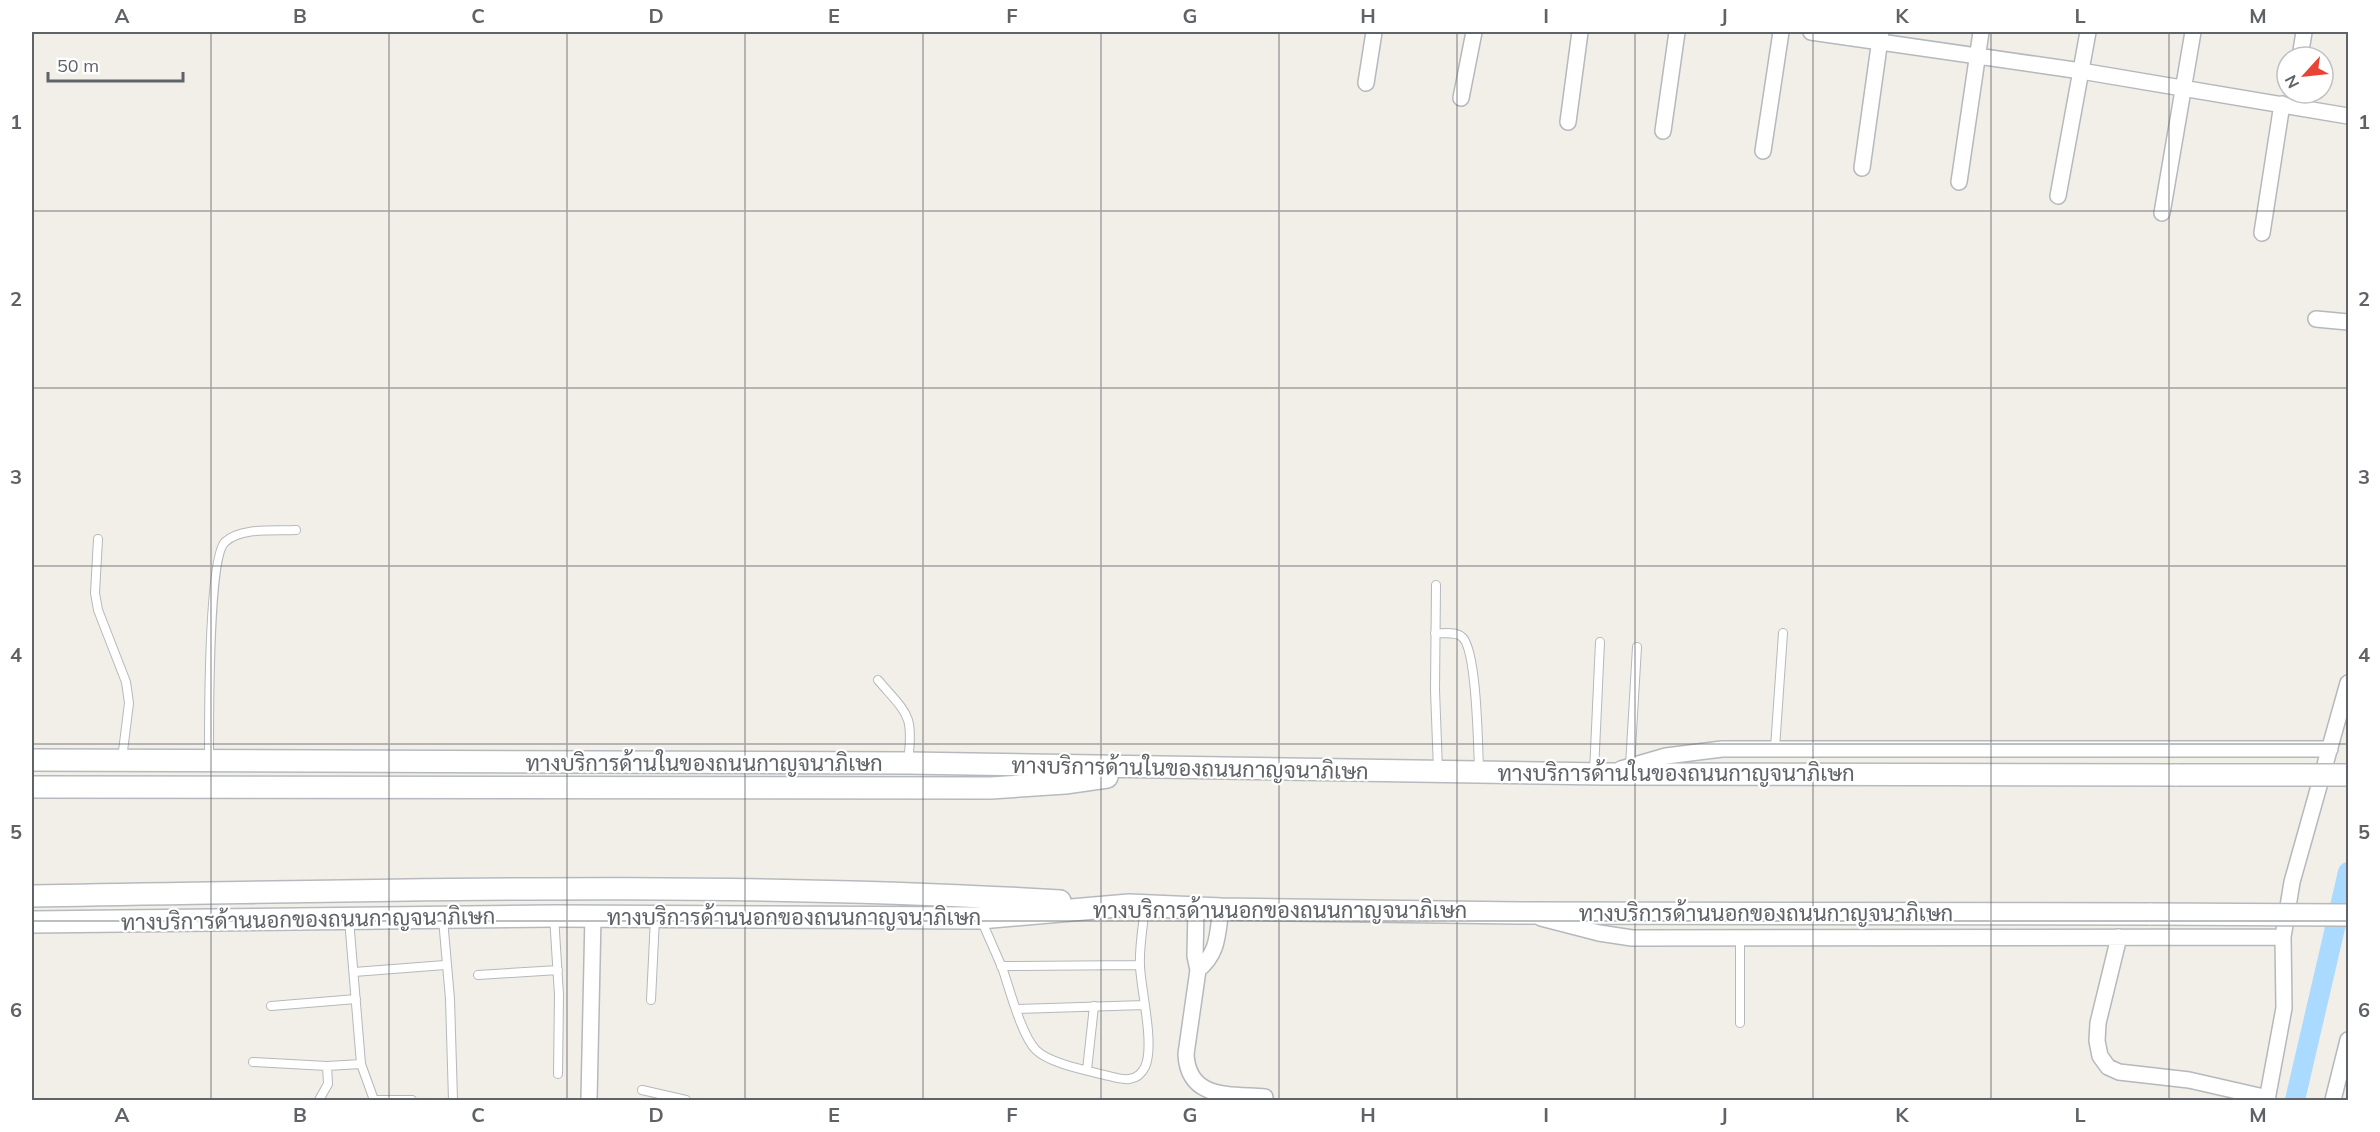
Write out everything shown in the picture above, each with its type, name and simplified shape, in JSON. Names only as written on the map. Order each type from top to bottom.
[{"type":"main road","name":"ทางบริการด้านในของถนนกาญจนาภิเษก","points":[[32,760],[908,763],[1599,774],[2349,775]]},
{"type":"main road","points":[[32,787],[991,788],[1065,783],[1163,768]]},
{"type":"main road","points":[[32,896],[614,887],[842,890],[1137,905]]},
{"type":"main road","name":"ทางบริการด้านนอกของถนนกาญจนาภิเษก","points":[[32,922],[554,916],[980,918],[1137,905],[1221,909],[1520,912],[2349,915]]},
{"type":"street","points":[[1366,83],[1374,32]]},
{"type":"street","points":[[1461,98],[1474,32]]},
{"type":"street","points":[[1568,122],[1580,32]]},
{"type":"street","points":[[1663,130],[1677,32]]},
{"type":"street","points":[[1763,150],[1781,32]]},
{"type":"street","points":[[1811,32],[1880,37],[1977,56],[2081,71],[2183,90],[2275,99]]},
{"type":"street","points":[[1959,182],[1981,32]]},
{"type":"street","points":[[2058,196],[2088,32]]},
{"type":"street","points":[[2162,213],[2193,32]]},
{"type":"street","points":[[1863,168],[1880,37]]},
{"type":"street","points":[[2262,233],[2289,105]]},
{"type":"street","points":[[2306,105],[2349,116]]},
{"type":"street","points":[[2316,319],[2349,322]]},
{"type":"street","points":[[2119,937],[2098,1023],[2097,1041],[2100,1056],[2108,1066],[2119,1072],[2189,1080],[2268,1099],[2284,1008],[2283,937],[2292,882],[2349,683]]},
{"type":"street","points":[[1599,774],[1692,751],[1775,748],[2330,749]]},
{"type":"street","points":[[1196,908],[1195,956],[1198,970],[1186,1067],[1201,1088],[1216,1092],[1265,1097]]},
{"type":"street","points":[[1198,970],[1209,961],[1214,952],[1221,909]]},
{"type":"street","points":[[1520,912],[1590,931],[1632,938],[2283,937]]},
{"type":"street","points":[[589,1101],[593,916]]},
{"type":"street","points":[[2333,1101],[2349,1040]]},
{"type":"lane","points":[[209,761],[209,686],[215,584],[220,548],[224,542],[234,536],[296,530]]},
{"type":"lane","points":[[98,539],[95,593],[98,610],[126,682],[129,703],[122,761]]},
{"type":"lane","points":[[1436,585],[1438,772]]},
{"type":"lane","points":[[1435,633],[1458,634],[1465,639],[1468,647],[1472,668],[1479,772]]},
{"type":"lane","points":[[1775,748],[1783,633]]},
{"type":"lane","points":[[1599,774],[1600,642]]},
{"type":"lane","points":[[1630,766],[1637,647]]},
{"type":"lane","points":[[878,680],[903,708],[910,721],[908,763]]},
{"type":"lane","points":[[980,918],[1001,966],[1027,1038],[1037,1051],[1052,1059],[1123,1080],[1139,1075],[1148,1055],[1137,905]]},
{"type":"lane","points":[[554,916],[558,970],[558,1074]]},
{"type":"lane","points":[[651,1000],[655,916]]},
{"type":"lane","points":[[443,917],[445,966],[450,999],[453,1101]]},
{"type":"lane","points":[[349,918],[361,1064],[367,1086],[374,1100],[412,1101]]},
{"type":"lane","points":[[1740,938],[1740,1023]]},
{"type":"lane","points":[[1001,966],[1140,965]]},
{"type":"lane","points":[[354,972],[445,966]]},
{"type":"lane","points":[[478,975],[558,970]]},
{"type":"lane","points":[[271,1006],[356,999]]},
{"type":"lane","points":[[1017,1009],[1145,1005]]},
{"type":"lane","points":[[1087,1070],[1094,1006]]},
{"type":"lane","points":[[253,1062],[327,1066],[361,1064]]},
{"type":"lane","points":[[319,1101],[328,1084],[327,1066]]},
{"type":"lane","points":[[642,1090],[686,1101]]},
{"type":"waterway","points":[[2295,1100],[2348,872]]}]
